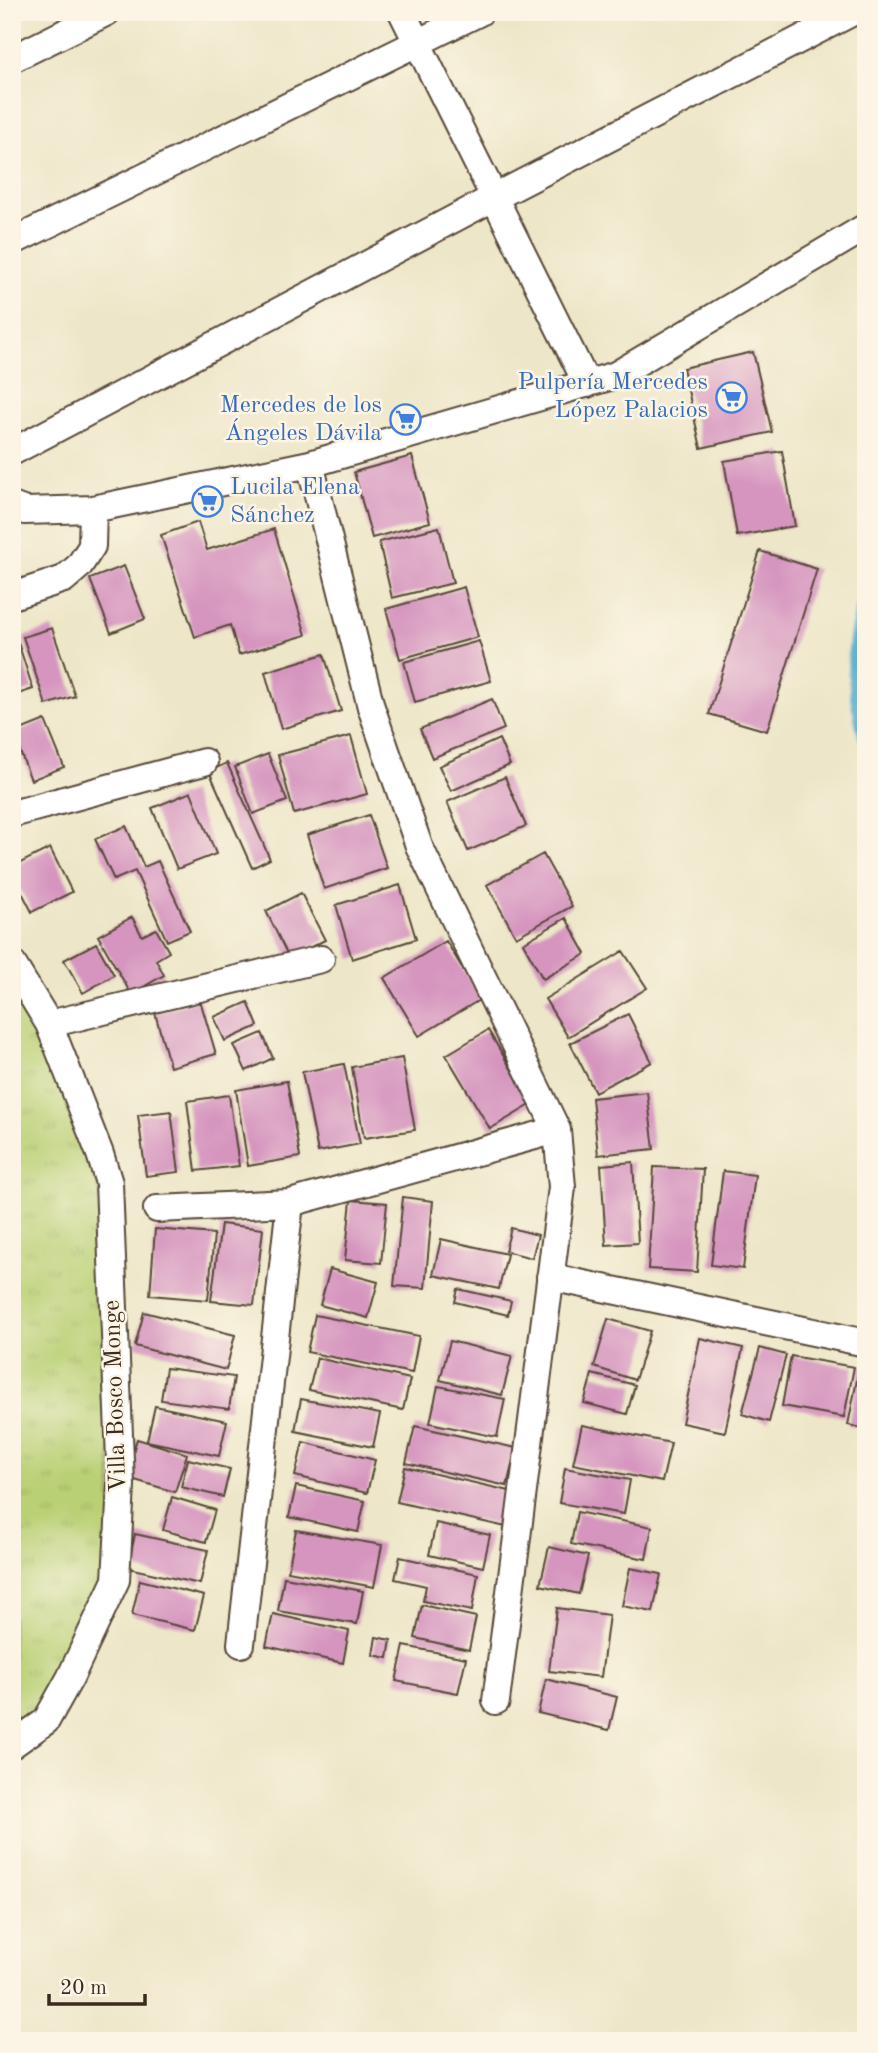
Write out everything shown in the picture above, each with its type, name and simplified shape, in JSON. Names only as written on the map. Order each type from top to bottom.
[{"type":"street","points":[[12,60],[107,12]]},
{"type":"street","points":[[401,12],[587,384]]},
{"type":"street","points":[[12,243],[480,12]]},
{"type":"street","points":[[12,452],[853,12]]},
{"type":"street","points":[[12,506],[25,511],[93,509],[310,464],[616,375],[866,227]]},
{"type":"street","points":[[310,464],[371,707],[419,846],[557,1130],[562,1187],[496,1701]]},
{"type":"street","points":[[12,596],[64,579],[79,566],[92,546],[93,509]]},
{"type":"street","points":[[12,814],[204,762]]},
{"type":"street","points":[[49,1024],[321,959]]},
{"type":"street","name":"Villa Bosco Monge","points":[[12,963],[49,1024],[109,1183],[121,1485],[116,1580],[70,1678],[46,1721],[12,1745]]},
{"type":"street","points":[[157,1209],[290,1203],[557,1130]]},
{"type":"street","points":[[241,1644],[290,1203]]},
{"type":"street","points":[[550,1277],[866,1343]]},
{"type":"green space","points":[[12,976],[43,1027],[107,1215],[113,1582],[41,1719],[12,1740]]},
{"type":"building","points":[[753,352],[772,432],[701,448],[683,368]]},
{"type":"building","points":[[782,451],[795,526],[737,536],[724,461]]},
{"type":"building","points":[[412,456],[430,522],[372,538],[354,472]]},
{"type":"building","points":[[198,522],[207,550],[274,529],[306,635],[239,655],[230,625],[195,637],[161,535]]},
{"type":"building","points":[[439,527],[453,583],[392,598],[379,542]]},
{"type":"building","points":[[760,551],[817,569],[767,731],[709,714]]},
{"type":"building","points":[[124,566],[145,619],[111,633],[90,579]]},
{"type":"building","points":[[464,587],[478,637],[400,659],[386,609]]},
{"type":"building","points":[[52,628],[75,696],[46,705],[23,637]]},
{"type":"building","points":[[15,633],[33,689],[12,696],[12,634]]},
{"type":"building","points":[[479,641],[491,681],[415,702],[404,662]]},
{"type":"building","points":[[324,654],[341,711],[281,729],[265,672]]},
{"type":"building","points":[[492,699],[504,729],[432,758],[420,729]]},
{"type":"building","points":[[45,720],[64,767],[31,780],[13,733]]},
{"type":"building","points":[[351,736],[367,794],[294,814],[278,755]]},
{"type":"building","points":[[499,739],[510,765],[451,791],[439,766]]},
{"type":"building","points":[[268,754],[287,801],[253,814],[235,767]]},
{"type":"building","points":[[227,763],[270,859],[252,868],[209,771]]},
{"type":"building","points":[[505,777],[526,826],[468,851],[447,802]]},
{"type":"building","points":[[191,792],[216,854],[177,869],[152,808]]},
{"type":"building","points":[[369,815],[387,868],[324,889],[307,835]]},
{"type":"building","points":[[126,826],[144,867],[158,861],[190,931],[167,941],[135,871],[114,880],[95,839]]},
{"type":"building","points":[[50,848],[72,892],[32,912],[12,873],[12,867]]},
{"type":"building","points":[[543,854],[572,906],[516,937],[487,885]]},
{"type":"building","points":[[400,885],[416,939],[352,959],[336,905]]},
{"type":"building","points":[[301,893],[325,940],[289,958],[266,911]]},
{"type":"building","points":[[132,917],[142,936],[156,929],[169,952],[156,960],[164,975],[131,994],[98,936]]},
{"type":"building","points":[[566,918],[586,954],[543,979],[523,943]]},
{"type":"building","points":[[446,941],[481,999],[419,1036],[384,978]]},
{"type":"building","points":[[96,943],[114,975],[83,993],[64,960]]},
{"type":"building","points":[[623,951],[647,988],[568,1037],[545,999]]},
{"type":"building","points":[[200,1000],[216,1054],[170,1067],[155,1013]]},
{"type":"building","points":[[248,1002],[258,1026],[225,1041],[214,1017]]},
{"type":"building","points":[[628,1014],[652,1062],[595,1092],[570,1043]]},
{"type":"building","points":[[488,1030],[532,1104],[490,1129],[446,1055]]},
{"type":"building","points":[[262,1033],[273,1058],[246,1071],[234,1045]]},
{"type":"building","points":[[402,1058],[415,1130],[364,1138],[352,1067]]},
{"type":"building","points":[[344,1064],[360,1144],[318,1152],[302,1072]]},
{"type":"building","points":[[287,1081],[300,1157],[248,1166],[236,1090]]},
{"type":"building","points":[[647,1092],[654,1149],[598,1155],[592,1098]]},
{"type":"building","points":[[229,1095],[239,1166],[196,1171],[187,1101]]},
{"type":"building","points":[[171,1111],[179,1172],[146,1176],[138,1115]]},
{"type":"building","points":[[633,1162],[638,1243],[606,1245],[601,1165]]},
{"type":"building","points":[[654,1167],[703,1169],[697,1272],[648,1269]]},
{"type":"building","points":[[723,1171],[755,1175],[743,1269],[711,1265]]},
{"type":"building","points":[[403,1197],[433,1201],[425,1288],[394,1286]]},
{"type":"building","points":[[351,1200],[387,1203],[381,1263],[345,1260]]},
{"type":"building","points":[[221,1224],[263,1229],[254,1305],[211,1301]]},
{"type":"building","points":[[511,1228],[538,1235],[532,1258],[505,1251]]},
{"type":"building","points":[[155,1229],[214,1234],[208,1300],[150,1295]]},
{"type":"building","points":[[441,1239],[507,1254],[499,1289],[433,1275]]},
{"type":"building","points":[[330,1269],[378,1282],[368,1318],[320,1305]]},
{"type":"building","points":[[458,1289],[511,1301],[508,1315],[455,1302]]},
{"type":"building","points":[[144,1312],[235,1335],[226,1370],[135,1346]]},
{"type":"building","points":[[315,1315],[419,1336],[412,1373],[307,1352]]},
{"type":"building","points":[[608,1319],[650,1331],[635,1380],[594,1367]]},
{"type":"building","points":[[700,1338],[743,1348],[725,1432],[682,1423]]},
{"type":"building","points":[[450,1341],[512,1356],[502,1395],[440,1380]]},
{"type":"building","points":[[760,1348],[786,1355],[769,1422],[742,1414]]},
{"type":"building","points":[[791,1356],[854,1367],[844,1417],[782,1406]]},
{"type":"building","points":[[317,1358],[410,1379],[403,1410],[309,1390]]},
{"type":"building","points":[[860,1365],[866,1366],[866,1429],[848,1425]]},
{"type":"building","points":[[166,1368],[234,1377],[229,1409],[161,1400]]},
{"type":"building","points":[[592,1374],[635,1385],[627,1414],[584,1403]]},
{"type":"building","points":[[438,1386],[505,1399],[497,1437],[430,1423]]},
{"type":"building","points":[[301,1399],[380,1414],[373,1447],[295,1431]]},
{"type":"building","points":[[155,1406],[227,1421],[219,1456],[147,1441]]},
{"type":"building","points":[[582,1425],[671,1443],[662,1482],[573,1464]]},
{"type":"building","points":[[415,1426],[516,1448],[507,1486],[406,1463]]},
{"type":"building","points":[[137,1439],[187,1454],[175,1492],[125,1477]]},
{"type":"building","points":[[303,1442],[375,1460],[367,1493],[295,1476]]},
{"type":"building","points":[[188,1459],[230,1469],[223,1497],[181,1487]]},
{"type":"building","points":[[405,1467],[514,1492],[506,1527],[397,1502]]},
{"type":"building","points":[[565,1468],[630,1480],[624,1514],[559,1503]]},
{"type":"building","points":[[296,1486],[365,1501],[358,1532],[289,1517]]},
{"type":"building","points":[[172,1497],[215,1510],[206,1542],[163,1530]]},
{"type":"building","points":[[577,1512],[652,1527],[646,1559],[571,1544]]},
{"type":"building","points":[[436,1523],[490,1535],[483,1567],[429,1555]]},
{"type":"building","points":[[296,1530],[382,1545],[374,1587],[288,1571]]},
{"type":"building","points":[[135,1534],[208,1550],[200,1584],[128,1568]]},
{"type":"building","points":[[549,1547],[588,1556],[579,1594],[540,1585]]},
{"type":"building","points":[[400,1557],[478,1574],[472,1611],[423,1601],[426,1586],[395,1579]]},
{"type":"building","points":[[630,1568],[661,1574],[653,1612],[622,1606]]},
{"type":"building","points":[[284,1577],[363,1591],[357,1624],[278,1611]]},
{"type":"building","points":[[140,1580],[204,1596],[195,1630],[132,1615]]},
{"type":"building","points":[[422,1605],[476,1617],[469,1650],[415,1638]]},
{"type":"building","points":[[557,1608],[609,1615],[601,1677],[549,1671]]},
{"type":"building","points":[[273,1614],[349,1631],[343,1663],[266,1646]]},
{"type":"building","points":[[376,1637],[391,1640],[388,1658],[373,1655]]},
{"type":"building","points":[[404,1646],[466,1658],[458,1693],[396,1681]]},
{"type":"building","points":[[546,1679],[617,1697],[609,1730],[538,1713]]},
{"type":"waterway","points":[[866,591],[855,632],[852,669],[866,747]]},
{"type":"place","name":"Pulpería Mercedes López Palacios","points":[[731,397]]},
{"type":"place","name":"Mercedes de los Ángeles Dávila","points":[[405,420]]},
{"type":"place","name":"Lucila Elena Sánchez","points":[[207,502]]}]
